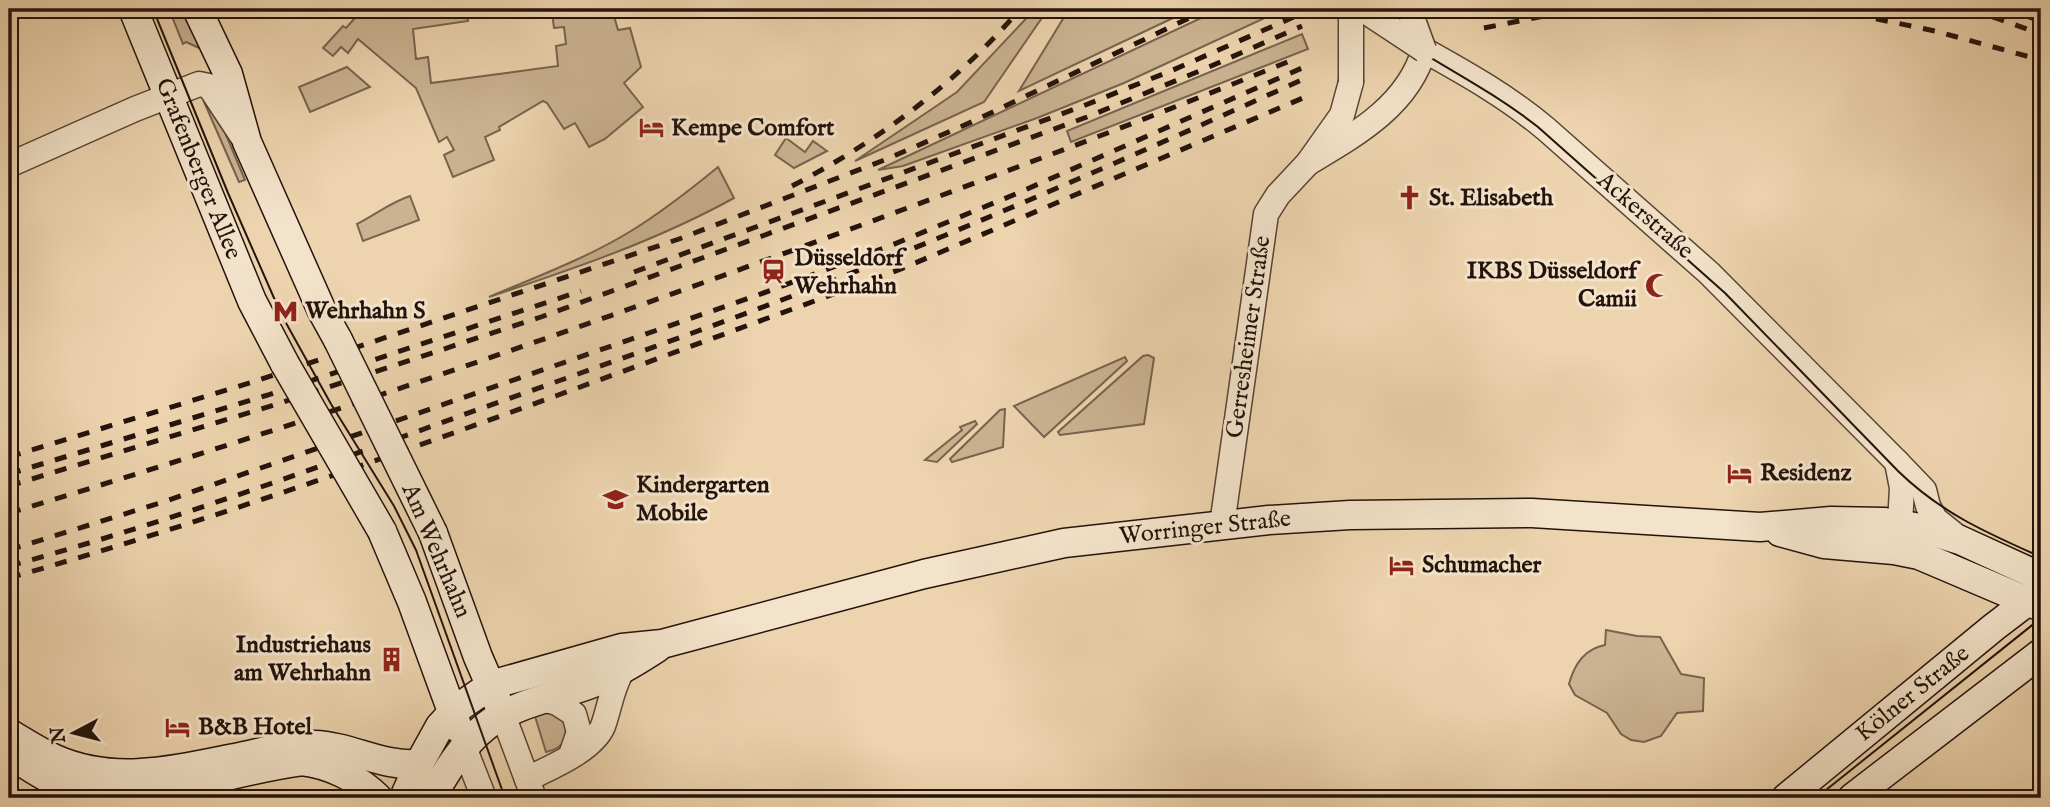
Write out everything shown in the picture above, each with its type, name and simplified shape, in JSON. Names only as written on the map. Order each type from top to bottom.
[{"type":"main road","name":"Grafenberger Allee","points":[[133,9],[210,203],[272,339]]},
{"type":"main road","points":[[197,9],[232,83],[247,142]]},
{"type":"main road","name":"Am Wehrhahn","points":[[247,142],[322,311],[433,533],[478,657],[464,747]]},
{"type":"main road","name":"Am Wehrhahn","points":[[272,339],[391,548],[472,698],[494,721]]},
{"type":"main road","name":"Worringer Straße","points":[[472,698],[570,663],[622,648],[662,644],[923,574],[1064,543],[1222,525],[1350,515],[1532,513],[1760,527],[1831,521],[1900,524],[1960,540],[2041,577]]},
{"type":"main road","name":"Worringer Straße","points":[[1760,527],[1824,544],[1919,555],[2036,600]]},
{"type":"main road","name":"Kölner Straße","points":[[1786,798],[2036,600]]},
{"type":"main road","name":"Worringer Straße","points":[[494,721],[542,699],[587,685],[623,669],[662,644]]},
{"type":"main road","name":"Kölner Straße","points":[[1852,798],[2041,653]]},
{"type":"main road","points":[[404,796],[440,726],[472,698]]},
{"type":"main road","points":[[404,796],[494,721]]},
{"type":"main road","points":[[9,733],[43,754],[71,765],[168,783],[302,761],[404,796]]},
{"type":"main road","points":[[9,753],[66,787],[87,794],[145,798],[168,783],[287,747],[313,744],[396,765],[419,764]]},
{"type":"street","name":"Gerresheimer Straße","points":[[1222,525],[1265,221],[1278,195],[1351,111],[1351,9]]},
{"type":"street","name":"Ackerstraße","points":[[1362,9],[1424,50],[1522,108],[1702,267],[1813,375],[1924,490],[1935,519],[1960,540]]},
{"type":"street","points":[[1409,9],[1424,50]]},
{"type":"street","name":"Gerresheimer Straße","points":[[1308,163],[1359,132],[1396,99],[1416,70],[1424,50]]},
{"type":"street","points":[[9,165],[199,84],[209,86],[247,142]]},
{"type":"street","points":[[1351,111],[1371,111],[1396,99]]},
{"type":"street","points":[[1897,462],[1902,488],[1900,524],[1905,539],[1919,555]]},
{"type":"street","points":[[570,663],[587,685],[596,713],[595,723],[578,750]]},
{"type":"street","points":[[531,788],[600,732],[615,683],[623,669]]},
{"type":"street","points":[[542,699],[557,703],[574,714],[579,732],[578,750]]},
{"type":"street","name":"Am Wehrhahn","points":[[494,721],[531,788]]},
{"type":"street","name":"Am Wehrhahn","points":[[464,747],[484,798]]},
{"type":"shaded area","points":[[169,9],[185,9],[208,52],[186,42],[183,44]]},
{"type":"shaded area","points":[[344,9],[390,9],[399,17],[407,9],[466,9],[468,21],[413,29],[416,59],[428,57],[431,83],[558,66],[556,46],[566,44],[564,27],[554,28],[552,13],[530,13],[529,9],[612,9],[618,30],[630,28],[641,67],[624,83],[643,107],[605,139],[589,147],[575,123],[564,129],[543,101],[485,137],[494,160],[453,177],[444,155],[454,150],[447,137],[439,142],[416,88],[358,39],[348,53],[341,47],[333,56],[323,48],[343,26],[346,28],[355,18]]},
{"type":"shaded area","points":[[1035,9],[1048,9],[984,102],[855,161],[957,92]]},
{"type":"shaded area","points":[[1069,9],[1192,9],[1019,91]]},
{"type":"shaded area","points":[[1220,9],[1284,9],[1124,83],[1037,118],[903,166],[878,170]]},
{"type":"shaded area","points":[[1302,34],[1308,49],[1071,142],[1067,131]]},
{"type":"shaded area","points":[[347,67],[370,87],[310,112],[299,87]]},
{"type":"shaded area","points":[[205,104],[216,111],[245,180],[239,182]]},
{"type":"shaded area","points":[[786,138],[805,152],[813,141],[827,151],[794,168],[775,155]]},
{"type":"shaded area","points":[[718,167],[734,198],[644,241],[489,297],[614,241],[665,208]]},
{"type":"shaded area","points":[[410,196],[419,220],[363,241],[357,224]]},
{"type":"shaded area","points":[[1143,356],[1154,358],[1144,424],[1060,435],[1058,432]]},
{"type":"shaded area","points":[[1125,357],[1127,361],[1044,437],[1014,406]]},
{"type":"shaded area","points":[[1005,409],[1003,447],[952,462],[950,459],[1000,410]]},
{"type":"shaded area","points":[[975,421],[977,424],[937,462],[925,460],[962,430],[960,427]]},
{"type":"shaded area","points":[[1606,630],[1660,637],[1681,674],[1704,678],[1703,711],[1677,713],[1661,736],[1644,742],[1631,740],[1621,734],[1607,713],[1575,695],[1569,684],[1581,659],[1591,650],[1605,645]]},
{"type":"shaded area","points":[[543,710],[562,718],[566,730],[562,744],[546,752],[534,713]]},
{"type":"tram line","points":[[153,9],[281,314],[331,404],[394,506],[416,550],[505,798]]},
{"type":"tram line","points":[[1356,9],[1538,127],[1725,293],[1914,486],[1965,521],[2041,557]]},
{"type":"tram line","points":[[1816,798],[2041,618]]},
{"type":"railway","points":[[792,186],[855,150],[915,108],[970,61],[1020,9]]},
{"type":"railway","points":[[9,457],[259,380],[679,239],[887,159],[976,120],[1208,9]]},
{"type":"railway","points":[[1469,13],[1482,9]]},
{"type":"railway","points":[[1484,28],[1579,9]]},
{"type":"railway","points":[[1829,9],[1935,31],[2041,60]]},
{"type":"railway","points":[[1970,9],[2041,34]]},
{"type":"railway","points":[[2006,9],[2041,21]]},
{"type":"railway","points":[[634,272],[1083,106],[1296,16]]},
{"type":"railway","points":[[9,486],[274,405],[541,317],[1087,117],[1302,26]]},
{"type":"railway","points":[[9,513],[326,413],[640,305],[1017,167],[1297,58]]},
{"type":"railway","points":[[9,550],[163,502],[758,295],[892,245],[1018,193],[1302,68]]},
{"type":"railway","points":[[9,566],[129,531],[248,491],[795,295],[1000,212],[1306,78]]},
{"type":"railway","points":[[9,578],[112,548],[316,481],[901,269],[1310,95]]},
{"type":"railway","points":[[9,474],[268,395],[581,291]]},
{"type":"place","name":"Kempe Comfort","points":[[651,128]]},
{"type":"place","name":"St. Elisabeth","points":[[1409,198]]},
{"type":"place","name":"Düsseldorf Wehrhahn","points":[[774,272]]},
{"type":"place","name":"IKBS Düsseldorf Camii","points":[[1657,285]]},
{"type":"place","name":"Wehrhahn S","points":[[285,311]]},
{"type":"place","name":"Residenz","points":[[1740,473]]},
{"type":"place","name":"Kindergarten Mobile","points":[[616,499]]},
{"type":"place","name":"Schumacher","points":[[1402,565]]},
{"type":"place","name":"Industriehaus am Wehrhahn","points":[[391,659]]},
{"type":"place","name":"B&B Hotel","points":[[178,727]]}]
